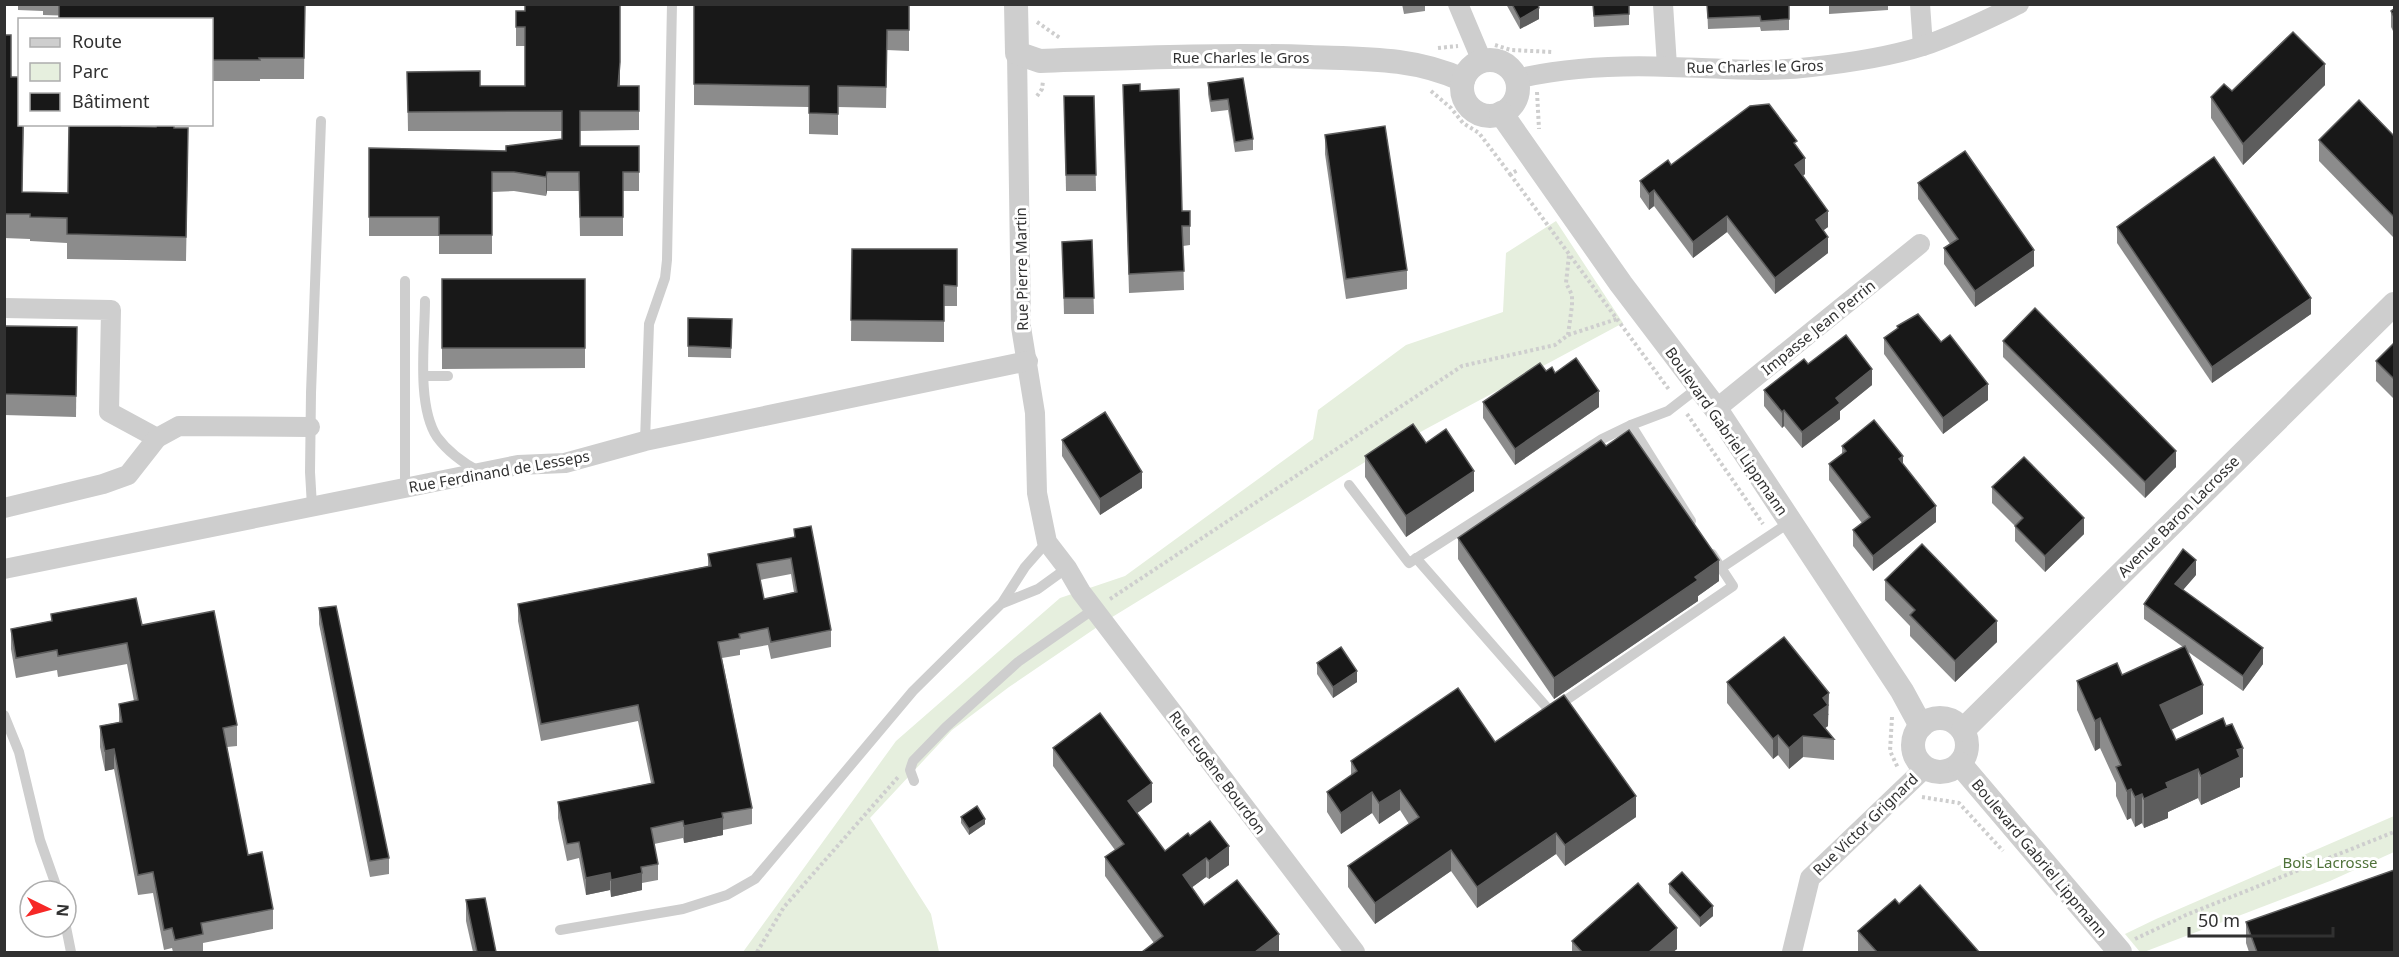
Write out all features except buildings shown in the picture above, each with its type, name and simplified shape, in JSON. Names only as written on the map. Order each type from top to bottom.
[{"type":"street","name":"Rue Pierre Martin","points":[[1016,4],[1021,327],[1035,413],[1037,493],[1047,542],[1067,568],[1081,592]]},
{"type":"street","points":[[1458,4],[1482,61]]},
{"type":"street","points":[[1663,4],[1667,66]]},
{"type":"street","points":[[1920,4],[1923,46]]},
{"type":"street","name":"Rue Charles le Gros","points":[[1516,79],[1558,72],[1667,66],[1739,69],[1810,68],[1877,57],[1923,46],[1969,28],[2019,4]]},
{"type":"street","name":"Rue Charles le Gros","points":[[1017,53],[1040,61],[1238,55],[1387,59],[1418,64],[1463,80]]},
{"type":"street","points":[[1482,61],[1499,62],[1506,66],[1516,79],[1516,95],[1508,109],[1502,113],[1492,116],[1475,112],[1463,98],[1463,80],[1474,65],[1482,61]]},
{"type":"street","name":"Boulevard Gabriel Lippmann","points":[[1502,113],[1621,284],[1716,409],[1902,691],[1921,726]]},
{"type":"street","name":"Impasse Jean Perrin","points":[[1716,409],[1920,244]]},
{"type":"street","name":"Avenue Baron Lacrosse","points":[[1963,730],[2394,303]]},
{"type":"street","points":[[4,308],[111,310],[109,412],[157,438]]},
{"type":"street","name":"Rue Ferdinand de Lesseps","points":[[4,569],[518,465],[565,463],[645,441],[1028,362]]},
{"type":"street","points":[[4,508],[103,484],[128,475],[157,438],[180,426],[310,427]]},
{"type":"street","name":"Rue Eugène Bourdon","points":[[1081,592],[1355,952]]},
{"type":"street","points":[[1935,718],[1943,718],[1958,724],[1963,730],[1968,747],[1960,764],[1954,769],[1940,772],[1924,768],[1918,761],[1913,743],[1915,734],[1921,726],[1935,718]]},
{"type":"street","name":"Boulevard Gabriel Lippmann","points":[[1960,764],[2119,951]]},
{"type":"street","name":"Rue Victor Grignard","points":[[1792,952],[1810,878],[1924,768]]},
{"type":"lane","points":[[645,441],[649,324],[665,278],[667,260],[672,4]]},
{"type":"lane","points":[[312,506],[310,427],[321,121]]},
{"type":"lane","points":[[405,281],[405,488]]},
{"type":"lane","points":[[425,301],[424,376],[428,417],[438,437],[452,453],[481,472]]},
{"type":"lane","points":[[424,376],[448,376]]},
{"type":"lane","points":[[1349,484],[1409,563],[1602,440],[1630,425],[1668,411],[1699,387]]},
{"type":"lane","points":[[1416,558],[1550,711],[1733,586],[1630,425]]},
{"type":"lane","points":[[1721,568],[1791,522]]},
{"type":"lane","points":[[560,930],[683,909],[727,895],[754,879],[913,691],[1002,603],[1024,567],[1047,542]]},
{"type":"lane","points":[[1002,603],[1038,589],[1067,568]]},
{"type":"lane","points":[[914,781],[910,770],[913,761],[946,727],[1018,662],[1094,609]]},
{"type":"lane","points":[[4,715],[7,728],[23,764],[40,840],[54,879]]},
{"type":"path","points":[[1568,334],[1572,306],[1572,295],[1566,283],[1569,255]]},
{"type":"path","points":[[1094,609],[1462,366],[1555,345],[1568,334],[1617,319]]},
{"type":"path","points":[[757,952],[784,907],[913,761]]},
{"type":"path","points":[[2119,951],[2141,936],[2186,915],[2394,832]]},
{"type":"green space","points":[[1556,221],[1623,323],[1370,459],[1109,619],[1009,687],[952,730],[870,818],[931,914],[939,952],[743,952],[896,741],[1060,598],[1125,576],[1313,439],[1318,410],[1406,345],[1503,312],[1506,253]]},
{"type":"green space","name":"Bois Lacrosse","points":[[2394,816],[2394,852],[2330,881],[2144,952],[2140,952],[2125,934],[2156,919]]}]
